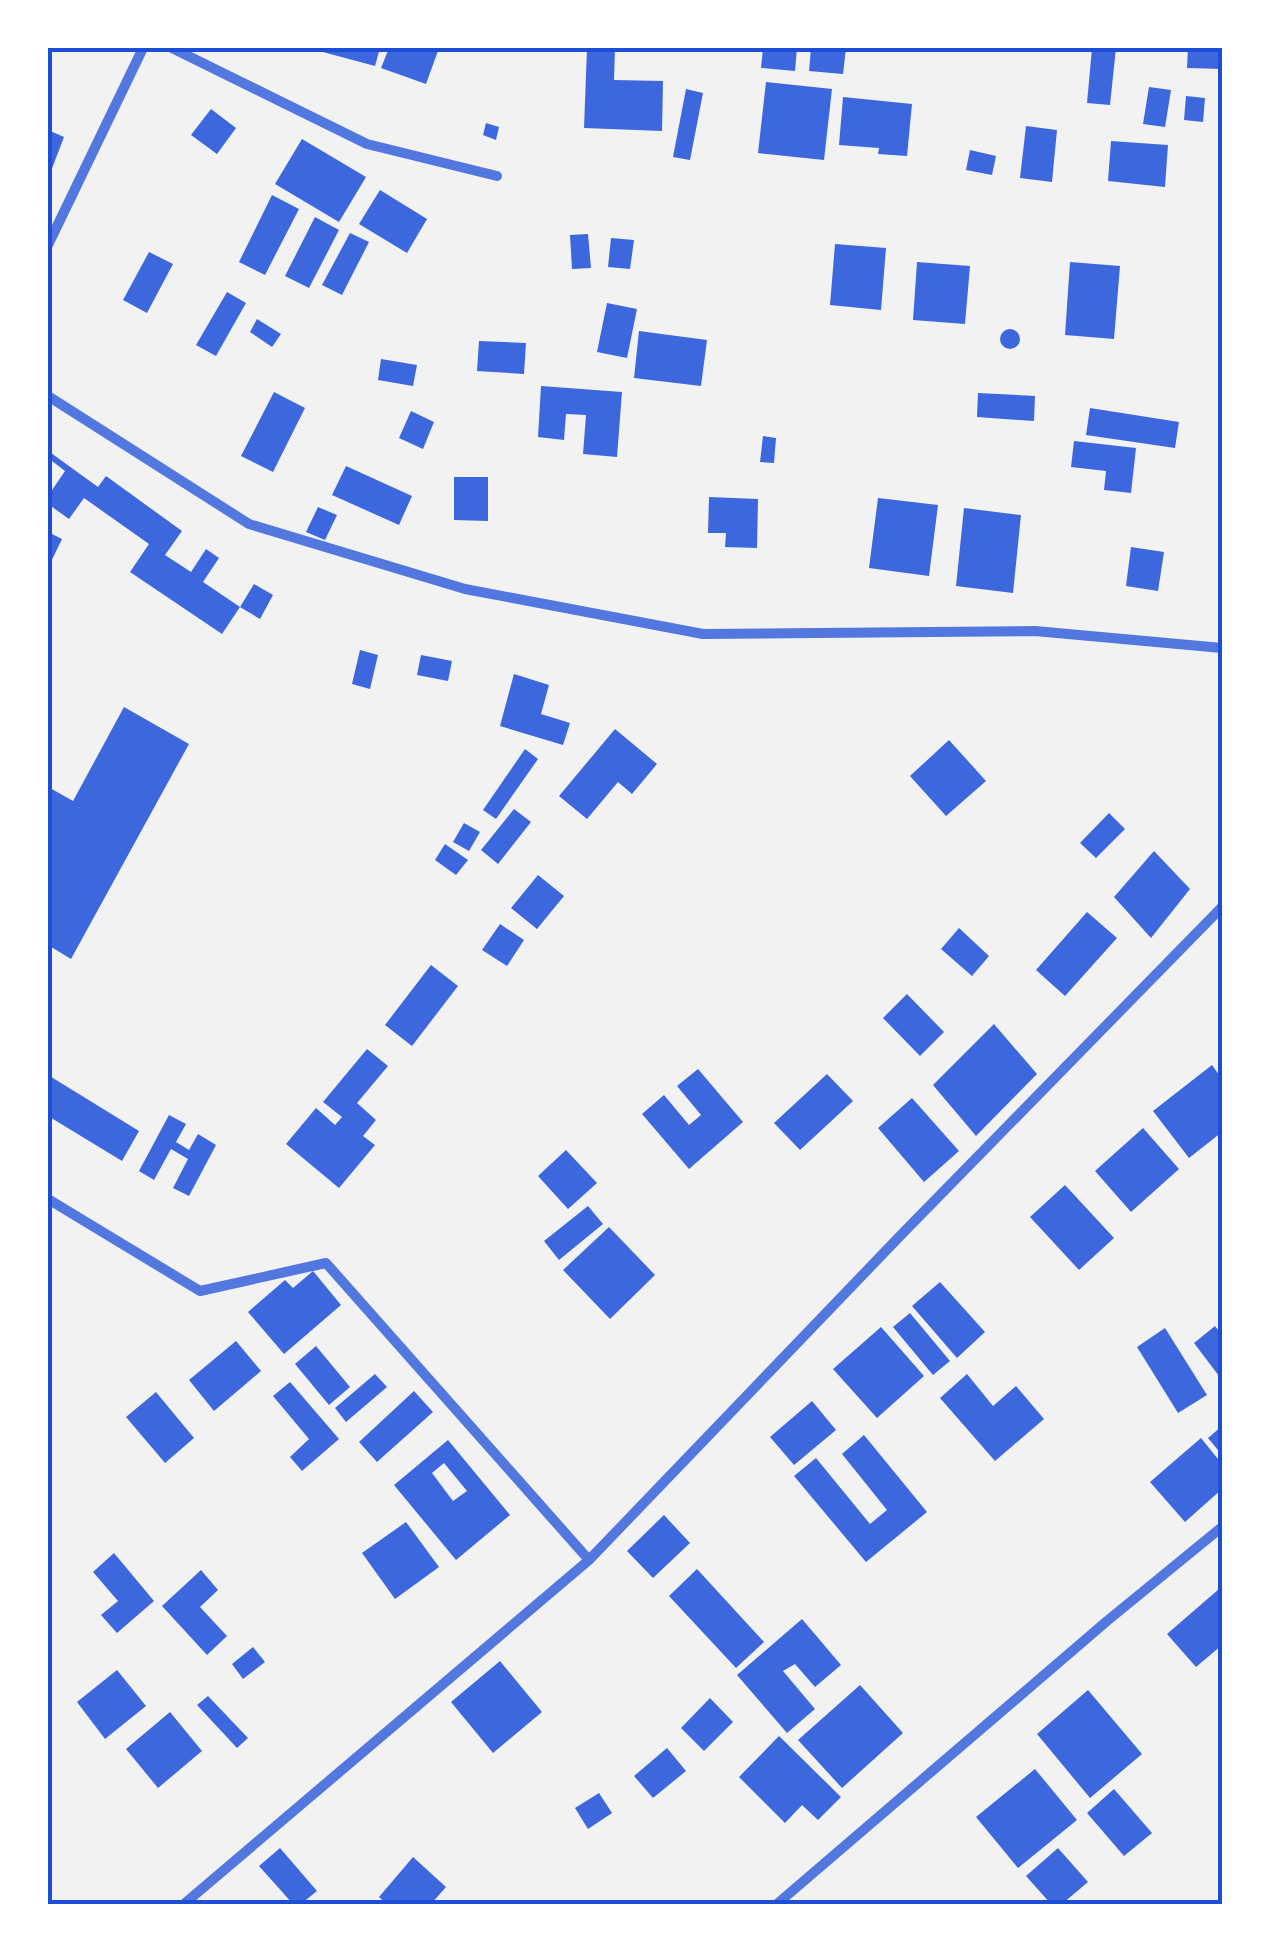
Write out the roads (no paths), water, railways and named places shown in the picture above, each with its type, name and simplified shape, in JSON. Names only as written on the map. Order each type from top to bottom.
[{"type":"street","points":[[48,246],[143,48]]},
{"type":"street","points":[[172,48],[367,144],[497,176]]},
{"type":"street","points":[[48,396],[249,524],[465,589],[703,634],[1035,631],[1222,648]]},
{"type":"street","points":[[184,1904],[590,1560],[1222,907]]},
{"type":"street","points":[[48,1199],[200,1291],[326,1264],[590,1560]]},
{"type":"street","points":[[778,1904],[1107,1620],[1222,1527]]}]
